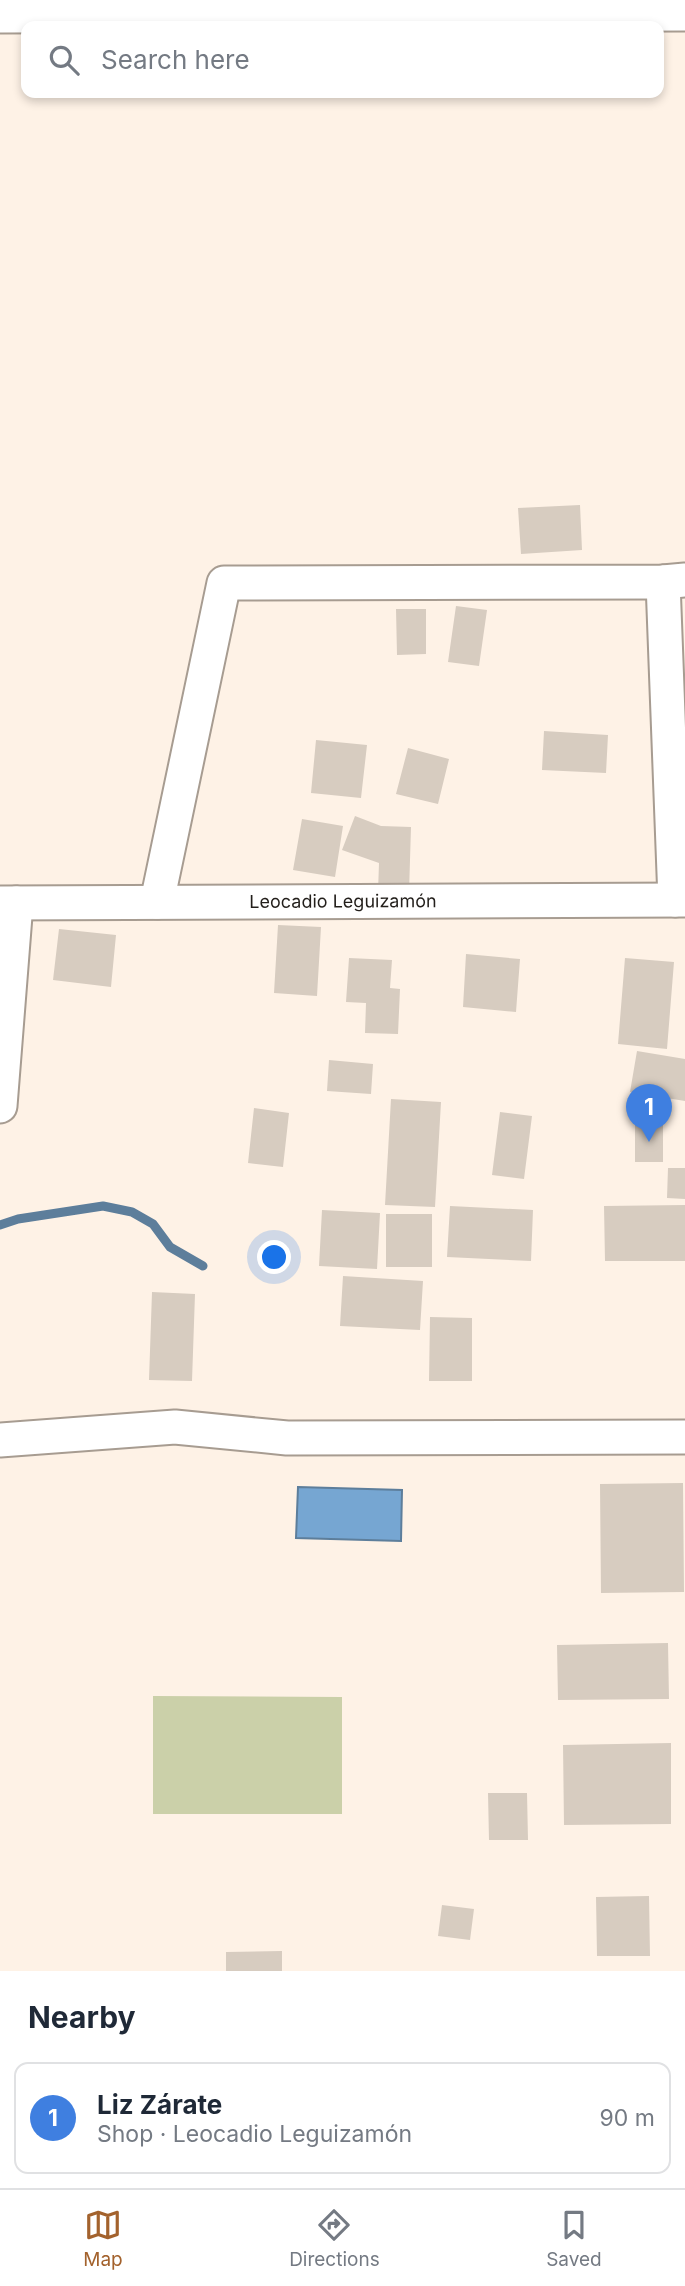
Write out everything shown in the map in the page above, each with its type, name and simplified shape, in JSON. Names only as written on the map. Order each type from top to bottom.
[{"type":"street","points":[[0,16],[537,7],[685,14]]},
{"type":"street","points":[[157,902],[225,583],[674,581],[680,900]]},
{"type":"street","name":"Leocadio Leguizamón","points":[[8,903],[680,900]]},
{"type":"street","points":[[0,1106],[8,903]]},
{"type":"street","points":[[0,1440],[175,1427],[287,1438],[685,1437]]},
{"type":"green space","points":[[153,1696],[342,1697],[342,1814],[153,1814]]},
{"type":"water","points":[[298,1487],[402,1490],[401,1541],[296,1538]]},
{"type":"building","points":[[580,505],[582,550],[521,554],[518,508]]},
{"type":"building","points":[[456,606],[487,610],[479,666],[448,662]]},
{"type":"building","points":[[396,609],[426,609],[426,654],[397,655]]},
{"type":"building","points":[[544,731],[608,735],[606,773],[542,770]]},
{"type":"building","points":[[316,740],[367,745],[361,798],[311,793]]},
{"type":"building","points":[[408,748],[449,759],[438,804],[396,794]]},
{"type":"building","points":[[355,816],[381,826],[411,827],[409,893],[378,892],[379,863],[342,850]]},
{"type":"building","points":[[302,819],[343,826],[335,877],[293,870]]},
{"type":"building","points":[[278,925],[321,927],[317,996],[274,993]]},
{"type":"building","points":[[59,929],[116,935],[111,987],[53,980]]},
{"type":"building","points":[[466,954],[520,959],[516,1012],[463,1007]]},
{"type":"building","points":[[349,958],[392,960],[390,988],[400,989],[398,1034],[365,1033],[366,1003],[346,1002]]},
{"type":"building","points":[[625,958],[674,962],[667,1049],[618,1044]]},
{"type":"building","points":[[637,1051],[685,1059],[685,1101],[630,1092]]},
{"type":"building","points":[[329,1060],[373,1064],[371,1094],[327,1091]]},
{"type":"building","points":[[391,1099],[441,1102],[435,1207],[385,1205]]},
{"type":"building","points":[[254,1108],[289,1113],[283,1167],[248,1163]]},
{"type":"building","points":[[500,1112],[532,1116],[524,1179],[492,1175]]},
{"type":"building","points":[[635,1122],[663,1122],[663,1162],[635,1162]]},
{"type":"building","points":[[668,1168],[685,1168],[685,1199],[667,1198]]},
{"type":"building","points":[[685,1205],[685,1261],[605,1261],[604,1206]]},
{"type":"building","points":[[450,1206],[533,1210],[531,1261],[447,1257]]},
{"type":"building","points":[[322,1210],[380,1213],[377,1269],[319,1266]]},
{"type":"building","points":[[386,1214],[432,1214],[432,1267],[386,1267]]},
{"type":"building","points":[[343,1276],[423,1281],[420,1330],[340,1326]]},
{"type":"building","points":[[152,1292],[195,1294],[192,1381],[149,1380]]},
{"type":"building","points":[[430,1317],[472,1318],[472,1381],[429,1381]]},
{"type":"building","points":[[683,1483],[684,1592],[601,1593],[600,1484]]},
{"type":"building","points":[[668,1643],[669,1699],[558,1700],[557,1645]]},
{"type":"building","points":[[671,1743],[671,1824],[564,1825],[563,1745]]},
{"type":"building","points":[[488,1793],[527,1793],[528,1840],[489,1840]]},
{"type":"building","points":[[649,1896],[650,1956],[597,1956],[596,1897]]},
{"type":"building","points":[[442,1905],[474,1909],[470,1940],[438,1936]]},
{"type":"building","points":[[282,1951],[282,1971],[226,1971],[226,1952]]},
{"type":"waterway","points":[[0,1225],[18,1219],[103,1206],[132,1212],[153,1224],[170,1247],[203,1266]]},
{"type":"place","name":"Liz Zárate","points":[[649,1142]]}]
